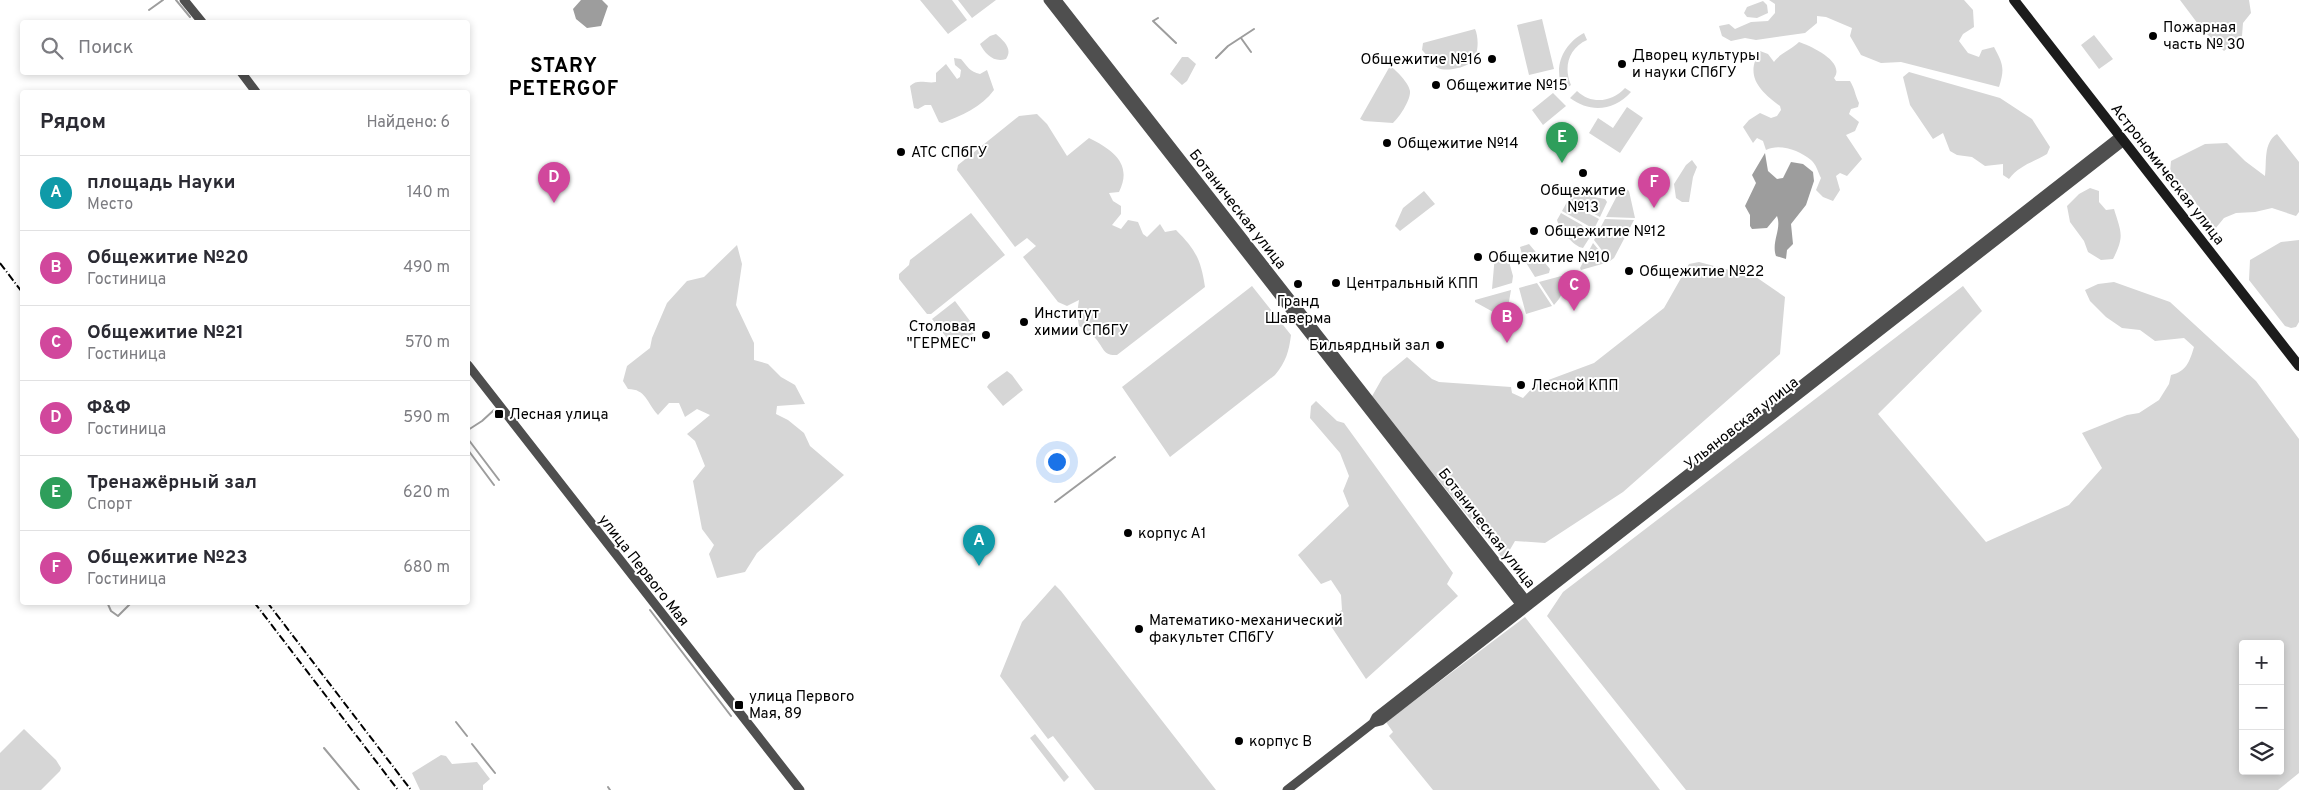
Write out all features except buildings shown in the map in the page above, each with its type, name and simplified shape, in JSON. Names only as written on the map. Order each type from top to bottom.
[{"type":"main road","name":"Астрономическая улица","points":[[2014,0],[2299,366]]},
{"type":"street","points":[[184,0],[200,20]]},
{"type":"street","name":"Ботаническая улица","points":[[1048,0],[1524,604]]},
{"type":"street","name":"Ботаническая улица","points":[[1057,0],[1524,604]]},
{"type":"street","points":[[243,75],[254,90]]},
{"type":"street","name":"Ульяновская улица","points":[[1287,790],[1373,723],[1381,721],[1524,604],[2122,139]]},
{"type":"street","name":"улица Первого Мая","points":[[470,368],[800,790]]},
{"type":"shaded area","points":[[581,0],[602,0],[608,6],[601,26],[587,28],[576,19],[573,9]]},
{"type":"shaded area","points":[[920,0],[952,0],[967,20],[948,34]]},
{"type":"shaded area","points":[[958,0],[996,0],[972,18]]},
{"type":"shaded area","points":[[1769,0],[1964,0],[1973,10],[1974,27],[1963,34],[1959,41],[1968,53],[1979,57],[1982,50],[1994,47],[2002,66],[1999,87],[1901,62],[1881,63],[1861,55],[1850,36],[1852,28],[1826,17],[1817,16],[1817,23],[1805,33],[1756,40],[1745,38],[1731,41],[1722,36],[1719,26],[1729,24],[1735,29],[1751,22],[1768,21],[1775,13],[1775,4]]},
{"type":"shaded area","points":[[2180,0],[2249,0],[2251,13],[2243,23],[2242,36],[2224,51],[2201,28]]},
{"type":"shaded area","points":[[1763,1],[1767,5],[1768,13],[1757,18],[1747,17],[1744,13],[1747,7]]},
{"type":"shaded area","points":[[1542,19],[1554,69],[1529,75],[1517,25]]},
{"type":"shaded area","points":[[1475,29],[1478,41],[1476,55],[1471,62],[1460,68],[1438,68],[1422,50],[1423,43]]},
{"type":"shaded area","points":[[1584,33],[1587,40],[1576,48],[1569,59],[1568,72],[1571,85],[1564,90],[1559,73],[1562,57],[1570,43]]},
{"type":"shaded area","points":[[996,34],[1005,42],[1008,49],[1009,52],[1006,59],[998,60],[990,57],[980,44]]},
{"type":"shaded area","points":[[2094,35],[2113,59],[2099,69],[2081,45]]},
{"type":"shaded area","points":[[1799,42],[1819,51],[1831,61],[1835,66],[1834,78],[1836,81],[1850,81],[1859,103],[1858,107],[1851,109],[1849,114],[1859,122],[1855,131],[1846,135],[1862,159],[1847,176],[1840,173],[1836,176],[1840,190],[1833,201],[1823,197],[1816,190],[1821,178],[1811,160],[1790,149],[1777,147],[1766,150],[1763,141],[1757,138],[1753,143],[1743,127],[1749,120],[1760,113],[1771,118],[1777,116],[1781,110],[1780,106],[1766,95],[1756,82],[1754,75],[1755,60],[1760,51],[1768,54],[1774,62],[1779,56]]},
{"type":"shaded area","points":[[1182,57],[1188,57],[1196,64],[1187,81],[1182,85],[1170,74]]},
{"type":"shaded area","points":[[954,58],[961,59],[974,72],[980,74],[987,70],[994,90],[977,106],[964,114],[942,123],[939,122],[931,105],[925,105],[918,109],[914,108],[910,86],[916,82],[936,82],[936,73],[946,64],[957,79],[960,77],[961,70],[955,65]]},
{"type":"shaded area","points":[[1390,66],[1402,77],[1410,91],[1409,99],[1404,108],[1393,123],[1364,121],[1360,119]]},
{"type":"shaded area","points":[[1909,72],[2000,98],[2032,119],[2050,147],[2047,154],[2022,167],[2009,179],[2003,175],[2003,164],[1985,166],[1972,157],[1957,155],[1950,151],[1943,133],[1933,139],[1910,105],[1903,77]]},
{"type":"shaded area","points":[[1625,88],[1631,92],[1617,103],[1602,108],[1586,106],[1570,98],[1577,91],[1595,100],[1608,99]]},
{"type":"shaded area","points":[[1553,93],[1566,106],[1543,125],[1532,110]]},
{"type":"shaded area","points":[[1627,107],[1643,118],[1620,153],[1589,133],[1598,118],[1613,128]]},
{"type":"shaded area","points":[[1037,114],[1047,124],[1067,156],[1089,138],[1113,153],[1118,159],[1124,173],[1123,182],[1119,192],[1109,193],[1113,201],[1121,206],[1121,214],[1112,225],[1121,229],[1128,220],[1138,222],[1143,234],[1147,237],[1160,224],[1165,232],[1176,230],[1193,250],[1202,270],[1205,287],[1117,355],[1106,353],[1093,335],[1079,326],[1077,314],[1079,300],[1067,306],[1058,302],[1023,257],[1036,246],[1027,238],[1015,247],[957,170],[958,165],[1019,116]]},
{"type":"shaded area","points":[[2277,134],[2299,162],[2299,212],[2296,216],[2272,208],[2255,212],[2236,213],[2224,218],[2215,229],[2212,229],[2191,195],[2184,192],[2170,172],[2171,161],[2205,144],[2227,143],[2245,161],[2265,176],[2266,153],[2270,142]]},
{"type":"shaded area","points":[[1765,153],[1768,171],[1777,179],[1783,178],[1791,162],[1803,164],[1813,172],[1814,181],[1806,205],[1791,224],[1793,244],[1787,250],[1786,259],[1776,256],[1777,216],[1767,228],[1752,229],[1750,226],[1750,215],[1745,206],[1756,183],[1752,175]]},
{"type":"shaded area","points":[[1692,160],[1697,167],[1693,177],[1689,202],[1682,202],[1676,198],[1674,184],[1686,165]]},
{"type":"shaded area","points":[[1625,188],[1629,191],[1635,218],[1606,217],[1620,190]]},
{"type":"shaded area","points":[[2090,188],[2099,191],[2099,202],[2106,210],[2114,209],[2121,234],[2113,259],[2101,260],[2088,252],[2084,241],[2070,222],[2067,206],[2079,194]]},
{"type":"shaded area","points":[[1424,191],[1435,204],[1400,231],[1395,226],[1403,208]]},
{"type":"shaded area","points":[[1578,194],[1605,199],[1607,202],[1600,217],[1568,200],[1573,195]]},
{"type":"shaded area","points":[[1567,202],[1599,219],[1594,229],[1562,211]]},
{"type":"shaded area","points":[[971,213],[1005,255],[931,314],[927,314],[899,279],[899,274],[909,265],[910,260]]},
{"type":"shaded area","points":[[1561,213],[1582,225],[1590,237],[1583,248],[1571,241],[1561,228],[1557,220]]},
{"type":"shaded area","points":[[1605,219],[1634,220],[1614,258],[1610,261],[1594,240]]},
{"type":"shaded area","points":[[2299,240],[2299,322],[2296,327],[2291,328],[2285,326],[2249,280],[2250,260],[2281,242]]},
{"type":"shaded area","points":[[1593,243],[1609,262],[1581,270],[1580,268]]},
{"type":"shaded area","points":[[1529,244],[1550,269],[1549,273],[1535,277],[1523,258],[1520,247]]},
{"type":"shaded area","points":[[737,245],[742,264],[736,305],[754,343],[754,360],[768,364],[781,377],[795,385],[805,404],[777,406],[776,414],[788,420],[804,433],[810,446],[844,475],[757,553],[745,572],[717,578],[709,554],[714,545],[702,529],[693,481],[705,466],[695,441],[687,434],[710,415],[697,409],[685,417],[679,403],[669,403],[658,415],[643,394],[639,391],[628,389],[623,381],[627,366],[650,348],[652,338],[667,303],[687,281],[704,277]]},
{"type":"shaded area","points":[[1506,251],[1513,276],[1512,283],[1492,289],[1495,255]]},
{"type":"shaded area","points":[[1699,262],[1756,277],[1785,297],[1780,354],[1623,492],[1545,543],[1515,541],[1504,560],[1371,398],[1383,377],[1407,357],[1432,379],[1439,382],[1511,387],[1512,393],[1523,398],[1535,385],[1594,363],[1664,308],[1689,264]]},
{"type":"shaded area","points":[[1565,275],[1569,276],[1570,279],[1554,305],[1539,282]]},
{"type":"shaded area","points":[[2114,282],[2170,302],[2256,381],[2299,439],[2299,773],[2278,790],[1686,790],[1547,616],[1563,592],[1963,286],[1982,311],[1878,414],[1986,542],[2069,505],[2102,468],[2082,433],[2127,415],[2139,413],[2159,400],[2169,384],[2171,375],[2184,369],[2187,365],[2194,347],[2184,338],[2155,341],[2140,330],[2122,328],[2106,317],[2090,301],[2085,290],[2098,284]]},
{"type":"shaded area","points":[[1537,283],[1552,306],[1526,314],[1519,288]]},
{"type":"shaded area","points":[[1252,286],[1291,335],[1284,361],[1275,375],[1170,457],[1122,387]]},
{"type":"shaded area","points":[[1511,290],[1506,319],[1475,302],[1475,300]]},
{"type":"shaded area","points":[[955,301],[976,329],[974,333],[954,347],[932,319]]},
{"type":"shaded area","points":[[1007,371],[1023,390],[1003,406],[987,387]]},
{"type":"shaded area","points":[[1316,401],[1337,421],[1344,423],[1453,573],[1447,584],[1458,596],[1366,679],[1327,620],[1342,610],[1341,595],[1331,580],[1321,584],[1298,555],[1349,506],[1343,491],[1349,476],[1340,453],[1310,418],[1311,406]]},
{"type":"shaded area","points":[[1055,585],[1216,790],[1095,790],[1053,736],[1048,739],[1000,676],[1022,622]]},
{"type":"shaded area","points":[[1525,617],[1660,790],[1433,790],[1389,736],[1393,732],[1386,722]]},
{"type":"shaded area","points":[[24,729],[56,760],[61,768],[60,771],[41,790],[0,790],[0,753]]},
{"type":"shaded area","points":[[1035,734],[1069,777],[1064,782],[1030,738]]},
{"type":"shaded area","points":[[441,755],[446,756],[452,764],[477,762],[490,779],[483,785],[483,790],[420,790],[412,773]]},
{"type":"waterway","points":[[149,10],[163,0]]},
{"type":"waterway","points":[[176,0],[190,17]]},
{"type":"waterway","points":[[1158,18],[1153,21],[1176,43]]},
{"type":"waterway","points":[[1216,58],[1228,46],[1254,29]]},
{"type":"waterway","points":[[1241,38],[1251,52]]},
{"type":"waterway","points":[[470,429],[494,410]]},
{"type":"waterway","points":[[470,442],[499,480]]},
{"type":"waterway","points":[[470,453],[494,485]]},
{"type":"waterway","points":[[1055,502],[1115,457]]},
{"type":"waterway","points":[[108,605],[111,611],[118,616],[129,605]]},
{"type":"waterway","points":[[650,610],[731,716]]},
{"type":"waterway","points":[[456,722],[467,736]]},
{"type":"waterway","points":[[472,744],[495,773]]},
{"type":"waterway","points":[[324,748],[359,790]]},
{"type":"railway","points":[[0,263],[20,289]]},
{"type":"railway","points":[[256,605],[398,790]]},
{"type":"railway","points":[[269,605],[411,790]]},
{"type":"place","name":"Пожарная часть № 30","points":[[2153,36]]},
{"type":"place","name":"Общежитие №16","points":[[1492,59]]},
{"type":"place","name":"Дворец культуры и науки СПбГУ","points":[[1622,64]]},
{"type":"place","name":"Общежитие №15","points":[[1436,85]]},
{"type":"place","name":"Общежитие №14","points":[[1387,143]]},
{"type":"place","name":"АТС СПбГУ","points":[[901,152]]},
{"type":"place","name":"Тренажёрный зал","points":[[1562,163]]},
{"type":"place","name":"Общежитие №13","points":[[1583,173]]},
{"type":"place","name":"Ф&Ф","points":[[554,203]]},
{"type":"place","name":"Общежитие №23","points":[[1654,208]]},
{"type":"place","name":"Общежитие №12","points":[[1534,231]]},
{"type":"place","name":"Общежитие №10","points":[[1478,257]]},
{"type":"place","name":"Общежитие №22","points":[[1629,271]]},
{"type":"place","name":"Центральный КПП","points":[[1336,283]]},
{"type":"place","name":"Гранд Шаверма","points":[[1298,284]]},
{"type":"place","name":"Общежитие №21","points":[[1574,311]]},
{"type":"place","name":"Институт химии СПбГУ","points":[[1024,322]]},
{"type":"place","name":"Столовая \"ГЕРМЕС\"","points":[[986,335]]},
{"type":"place","name":"Общежитие №20","points":[[1507,343]]},
{"type":"place","name":"Бильярдный зал","points":[[1440,345]]},
{"type":"place","name":"Лесной КПП","points":[[1521,385]]},
{"type":"place","name":"Лесная улица","points":[[499,414]]},
{"type":"place","name":"корпус А1","points":[[1128,533]]},
{"type":"place","name":"площадь Науки","points":[[979,566]]},
{"type":"place","name":"Математико-механический факультет СПбГУ","points":[[1139,629]]},
{"type":"place","name":"улица Первого Мая, 89","points":[[739,705]]},
{"type":"place","name":"корпус В","points":[[1239,741]]},
{"type":"district","name":"STARY PETERGOF","points":[[564,76]]}]
